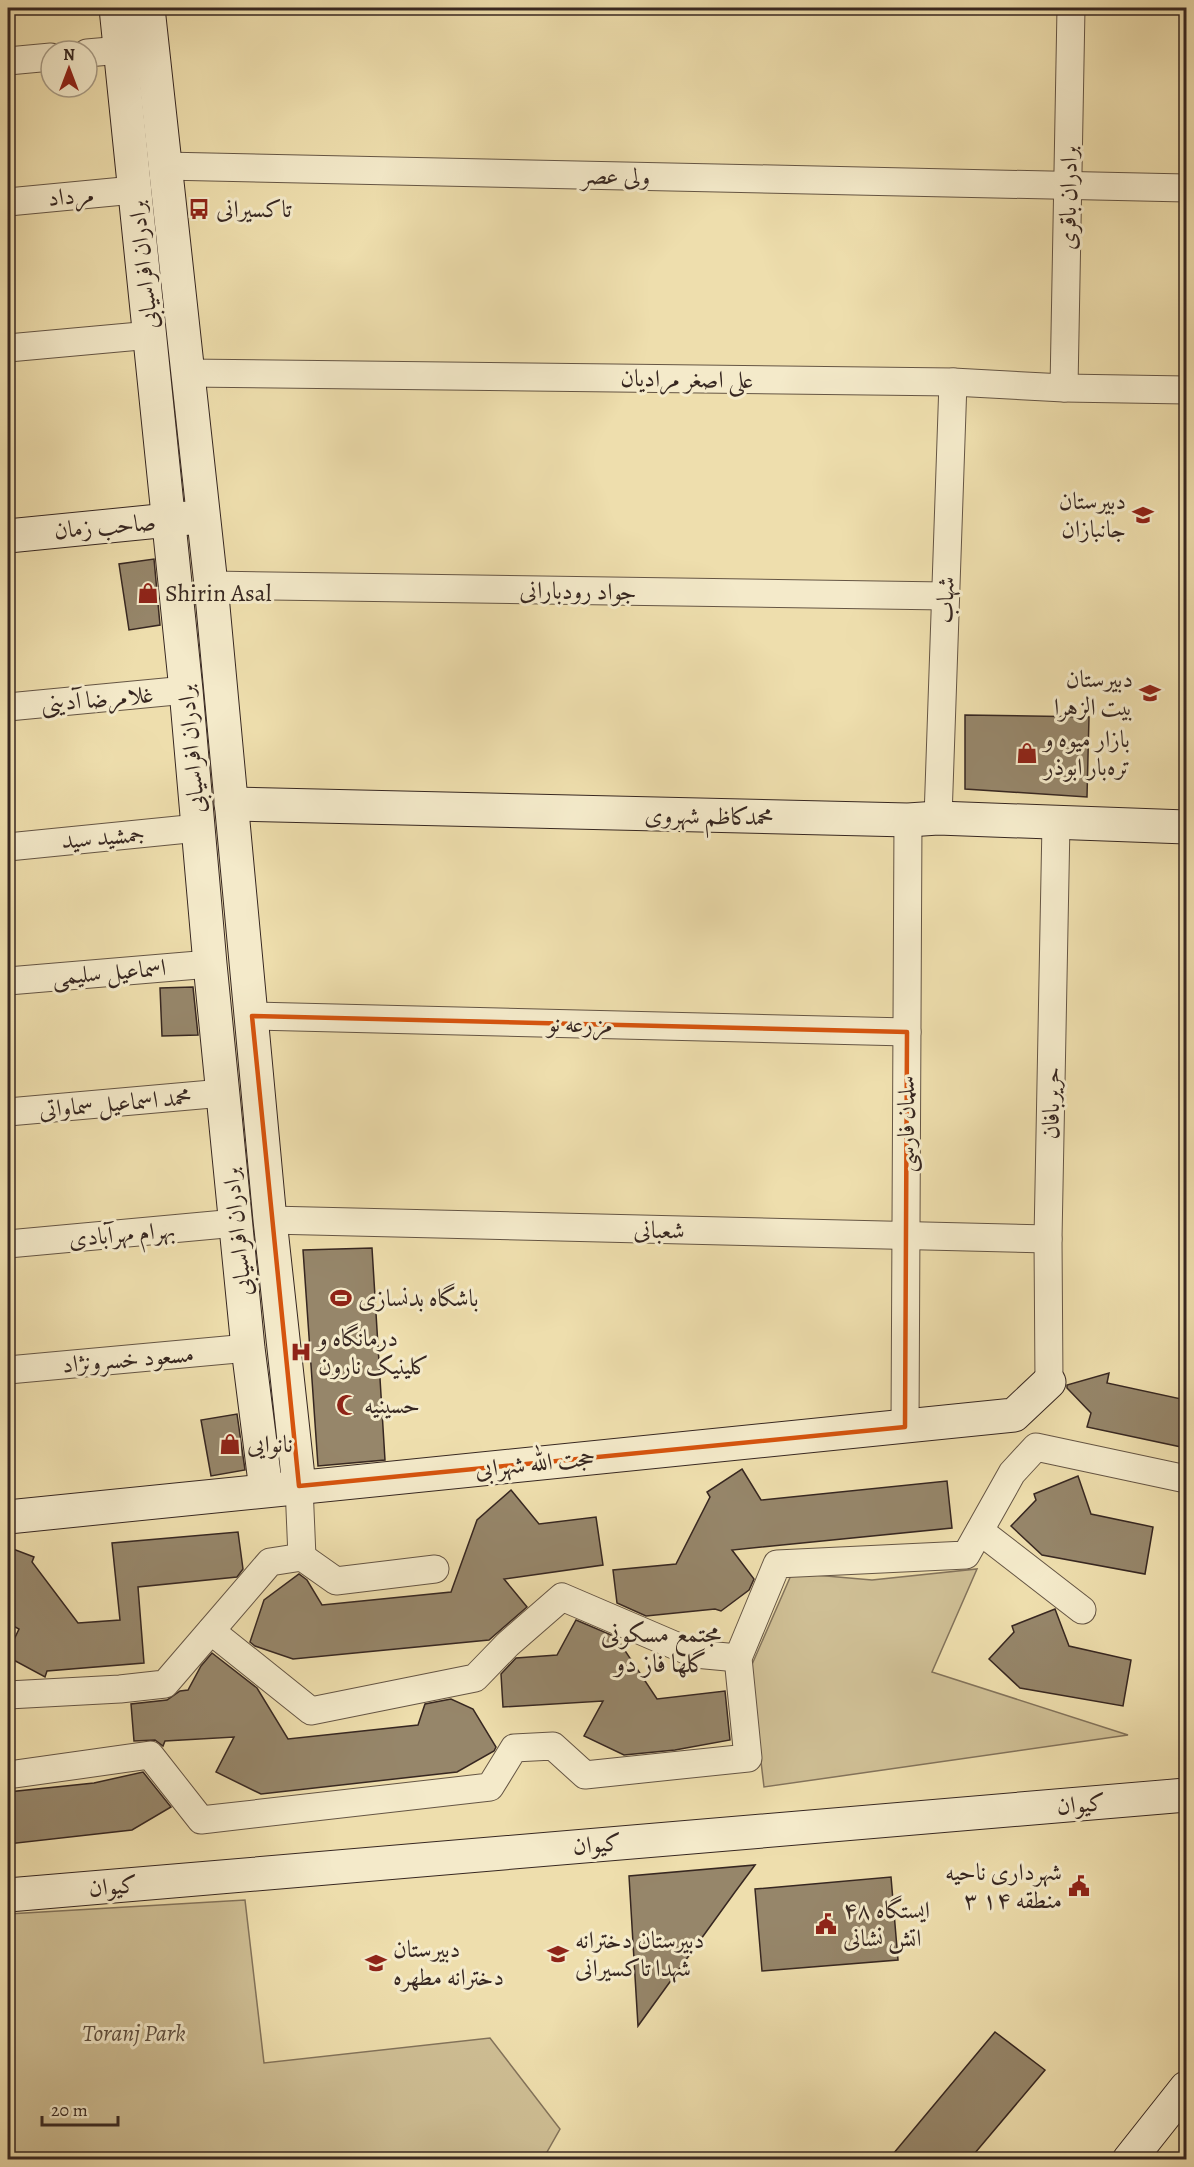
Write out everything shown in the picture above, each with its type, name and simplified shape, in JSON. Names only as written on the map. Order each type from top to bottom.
[{"type":"street","name":"برادران افراسیابی","points":[[116,8],[186,690],[210,964],[248,1348],[266,1490]]},
{"type":"street","name":"برادران افراسیابی","points":[[148,8],[210,585],[270,1220],[299,1486]]},
{"type":"street","name":"برادران باقری","points":[[1064,388],[1071,8]]},
{"type":"street","points":[[99,52],[120,50]]},
{"type":"street","points":[[8,61],[39,58]]},
{"type":"street","name":"ولی عصر","points":[[164,166],[1186,188]]},
{"type":"street","name":"مرداد","points":[[8,202],[134,190]]},
{"type":"street","points":[[8,348],[151,335]]},
{"type":"street","name":"علی اصغر مرادیان","points":[[187,373],[953,382],[1064,388],[1186,390]]},
{"type":"street","name":"شهاب","points":[[923,819],[945,596],[953,382]]},
{"type":"street","name":"صاحب زمان","points":[[8,536],[203,517]]},
{"type":"street","name":"جواد رودبارانی","points":[[210,585],[945,596]]},
{"type":"street","name":"غلامرضا آدینی","points":[[8,707],[186,690]]},
{"type":"street","name":"محمدکاظم شهروی","points":[[231,804],[1186,827]]},
{"type":"street","name":"سلمان فارسی","points":[[905,1427],[907,1032],[923,819]]},
{"type":"street","name":"حریربافان","points":[[1049,1382],[1048,1239],[1056,823]]},
{"type":"street","name":"جمشید سید","points":[[8,846],[198,828]]},
{"type":"street","name":"اسماعیل سلیمی","points":[[8,981],[210,964]]},
{"type":"street","name":"مزرعه نو","points":[[252,1016],[907,1032]]},
{"type":"street","name":"محمد اسماعیل سماواتی","points":[[8,1112],[223,1093]]},
{"type":"street","name":"شعبانی","points":[[270,1220],[1048,1239]]},
{"type":"street","name":"بهرام مهرآبادی","points":[[8,1244],[237,1223]]},
{"type":"street","name":"مسعود خسرونژاد","points":[[8,1370],[248,1348]]},
{"type":"street","name":"حجت الله شهرابی","points":[[8,1517],[1014,1415],[1049,1382]]},
{"type":"street","points":[[8,1775],[150,1755],[201,1820],[490,1787],[514,1748],[553,1746],[585,1774],[748,1758],[738,1658],[777,1564],[966,1555],[1012,1473],[1036,1447],[1186,1479]]},
{"type":"street","points":[[299,1486],[302,1557]]},
{"type":"street","points":[[980,1531],[1082,1610]]},
{"type":"street","points":[[8,1695],[120,1689],[165,1684],[270,1562],[302,1557],[336,1581],[435,1569]]},
{"type":"street","points":[[210,1631],[311,1711],[475,1678],[507,1644],[561,1597],[695,1654],[738,1658]]},
{"type":"street","name":"کیوان","points":[[8,1895],[1186,1795]]},
{"type":"street","points":[[1129,2160],[1186,2088]]},
{"type":"highlighted area","points":[[252,1016],[907,1032],[905,1427],[299,1486]]},
{"type":"green space","points":[[977,1569],[932,1672],[1128,1735],[764,1787],[750,1669],[792,1573],[872,1580]]},
{"type":"green space","name":"Toranj Park","points":[[245,1900],[264,2063],[490,2038],[560,2129],[543,2159],[8,2159],[8,1914]]},
{"type":"building","name":"Shirin Asal","points":[[154,559],[160,625],[129,630],[119,564]]},
{"type":"building","name":"بازار میوه و تره‌بار ابوذر","points":[[965,715],[1089,717],[1087,797],[965,789]]},
{"type":"building","points":[[193,987],[198,1035],[162,1036],[160,988]]},
{"type":"building","points":[[372,1248],[385,1460],[318,1466],[303,1250]]},
{"type":"building","points":[[1109,1373],[1107,1383],[1186,1400],[1186,1448],[1087,1427],[1091,1413],[1067,1388],[1067,1385]]},
{"type":"building","name":"نانوایی","points":[[237,1414],[245,1470],[211,1476],[201,1420]]},
{"type":"building","points":[[742,1469],[761,1500],[947,1481],[952,1528],[732,1550],[754,1579],[749,1590],[721,1611],[715,1609],[646,1616],[617,1603],[613,1570],[676,1564],[710,1497],[707,1492]]},
{"type":"building","points":[[1078,1476],[1091,1514],[1153,1527],[1145,1574],[1042,1555],[1011,1526],[1036,1500],[1034,1494]]},
{"type":"building","points":[[511,1490],[539,1524],[596,1517],[603,1565],[504,1579],[527,1607],[489,1640],[293,1659],[255,1646],[250,1642],[264,1600],[299,1574],[307,1580],[322,1605],[451,1592],[477,1520]]},
{"type":"building","points":[[238,1532],[243,1569],[237,1577],[138,1587],[144,1663],[47,1671],[45,1677],[8,1657],[8,1652],[19,1629],[8,1623],[8,1547],[34,1557],[32,1562],[78,1623],[120,1620],[112,1543]]},
{"type":"building","points":[[1055,1609],[1069,1646],[1131,1660],[1123,1706],[1020,1688],[989,1659],[1014,1632],[1012,1626]]},
{"type":"building","points":[[576,1620],[616,1637],[657,1699],[725,1691],[730,1740],[675,1750],[624,1755],[584,1736],[603,1701],[503,1707],[501,1674],[516,1658],[557,1655]]},
{"type":"building","points":[[212,1653],[257,1688],[288,1739],[418,1725],[425,1704],[451,1699],[473,1709],[496,1747],[494,1751],[457,1772],[261,1794],[216,1772],[234,1737],[165,1741],[163,1746],[155,1740],[134,1741],[131,1704],[167,1700],[180,1691],[188,1690],[201,1666]]},
{"type":"building","points":[[143,1772],[171,1807],[132,1830],[8,1844],[8,1792],[94,1783]]},
{"type":"building","points":[[755,1865],[735,1892],[638,2026],[629,1876]]},
{"type":"building","name":"ایستگاه ۴۸ اتش نشانی","points":[[891,1877],[898,1960],[762,1971],[755,1889]]},
{"type":"building","points":[[995,2032],[1045,2070],[969,2160],[888,2160]]},
{"type":"place","name":"تاکسیرانی","points":[[199,209]]},
{"type":"place","name":"دبیرستان جانبازان","points":[[1143,515]]},
{"type":"place","name":"Shirin Asal","points":[[148,593]]},
{"type":"place","name":"دبیرستان بیت الزهرا","points":[[1150,693]]},
{"type":"place","name":"بازار میوه و تره‌بار ابوذر","points":[[1027,753]]},
{"type":"place","name":"باشگاه بدنسازی","points":[[341,1298]]},
{"type":"place","name":"درمانگاه و کلینیک نارون","points":[[301,1352]]},
{"type":"place","name":"حسینیه","points":[[347,1405]]},
{"type":"place","name":"نانوایی","points":[[230,1444]]},
{"type":"place","name":"شهرداری ناحیه ۳ منطقه ۱۴","points":[[1079,1886]]},
{"type":"place","name":"ایستگاه ۴۸ اتش نشانی","points":[[826,1924]]},
{"type":"place","name":"دبیرستان دخترانه شهدا تاکسیرانی","points":[[558,1954]]},
{"type":"place","name":"دبیرستان دخترانه مطهره","points":[[376,1963]]},
{"type":"district","name":"مجتمع مسکونی گلها فاز دو","points":[[661,1648]]}]
